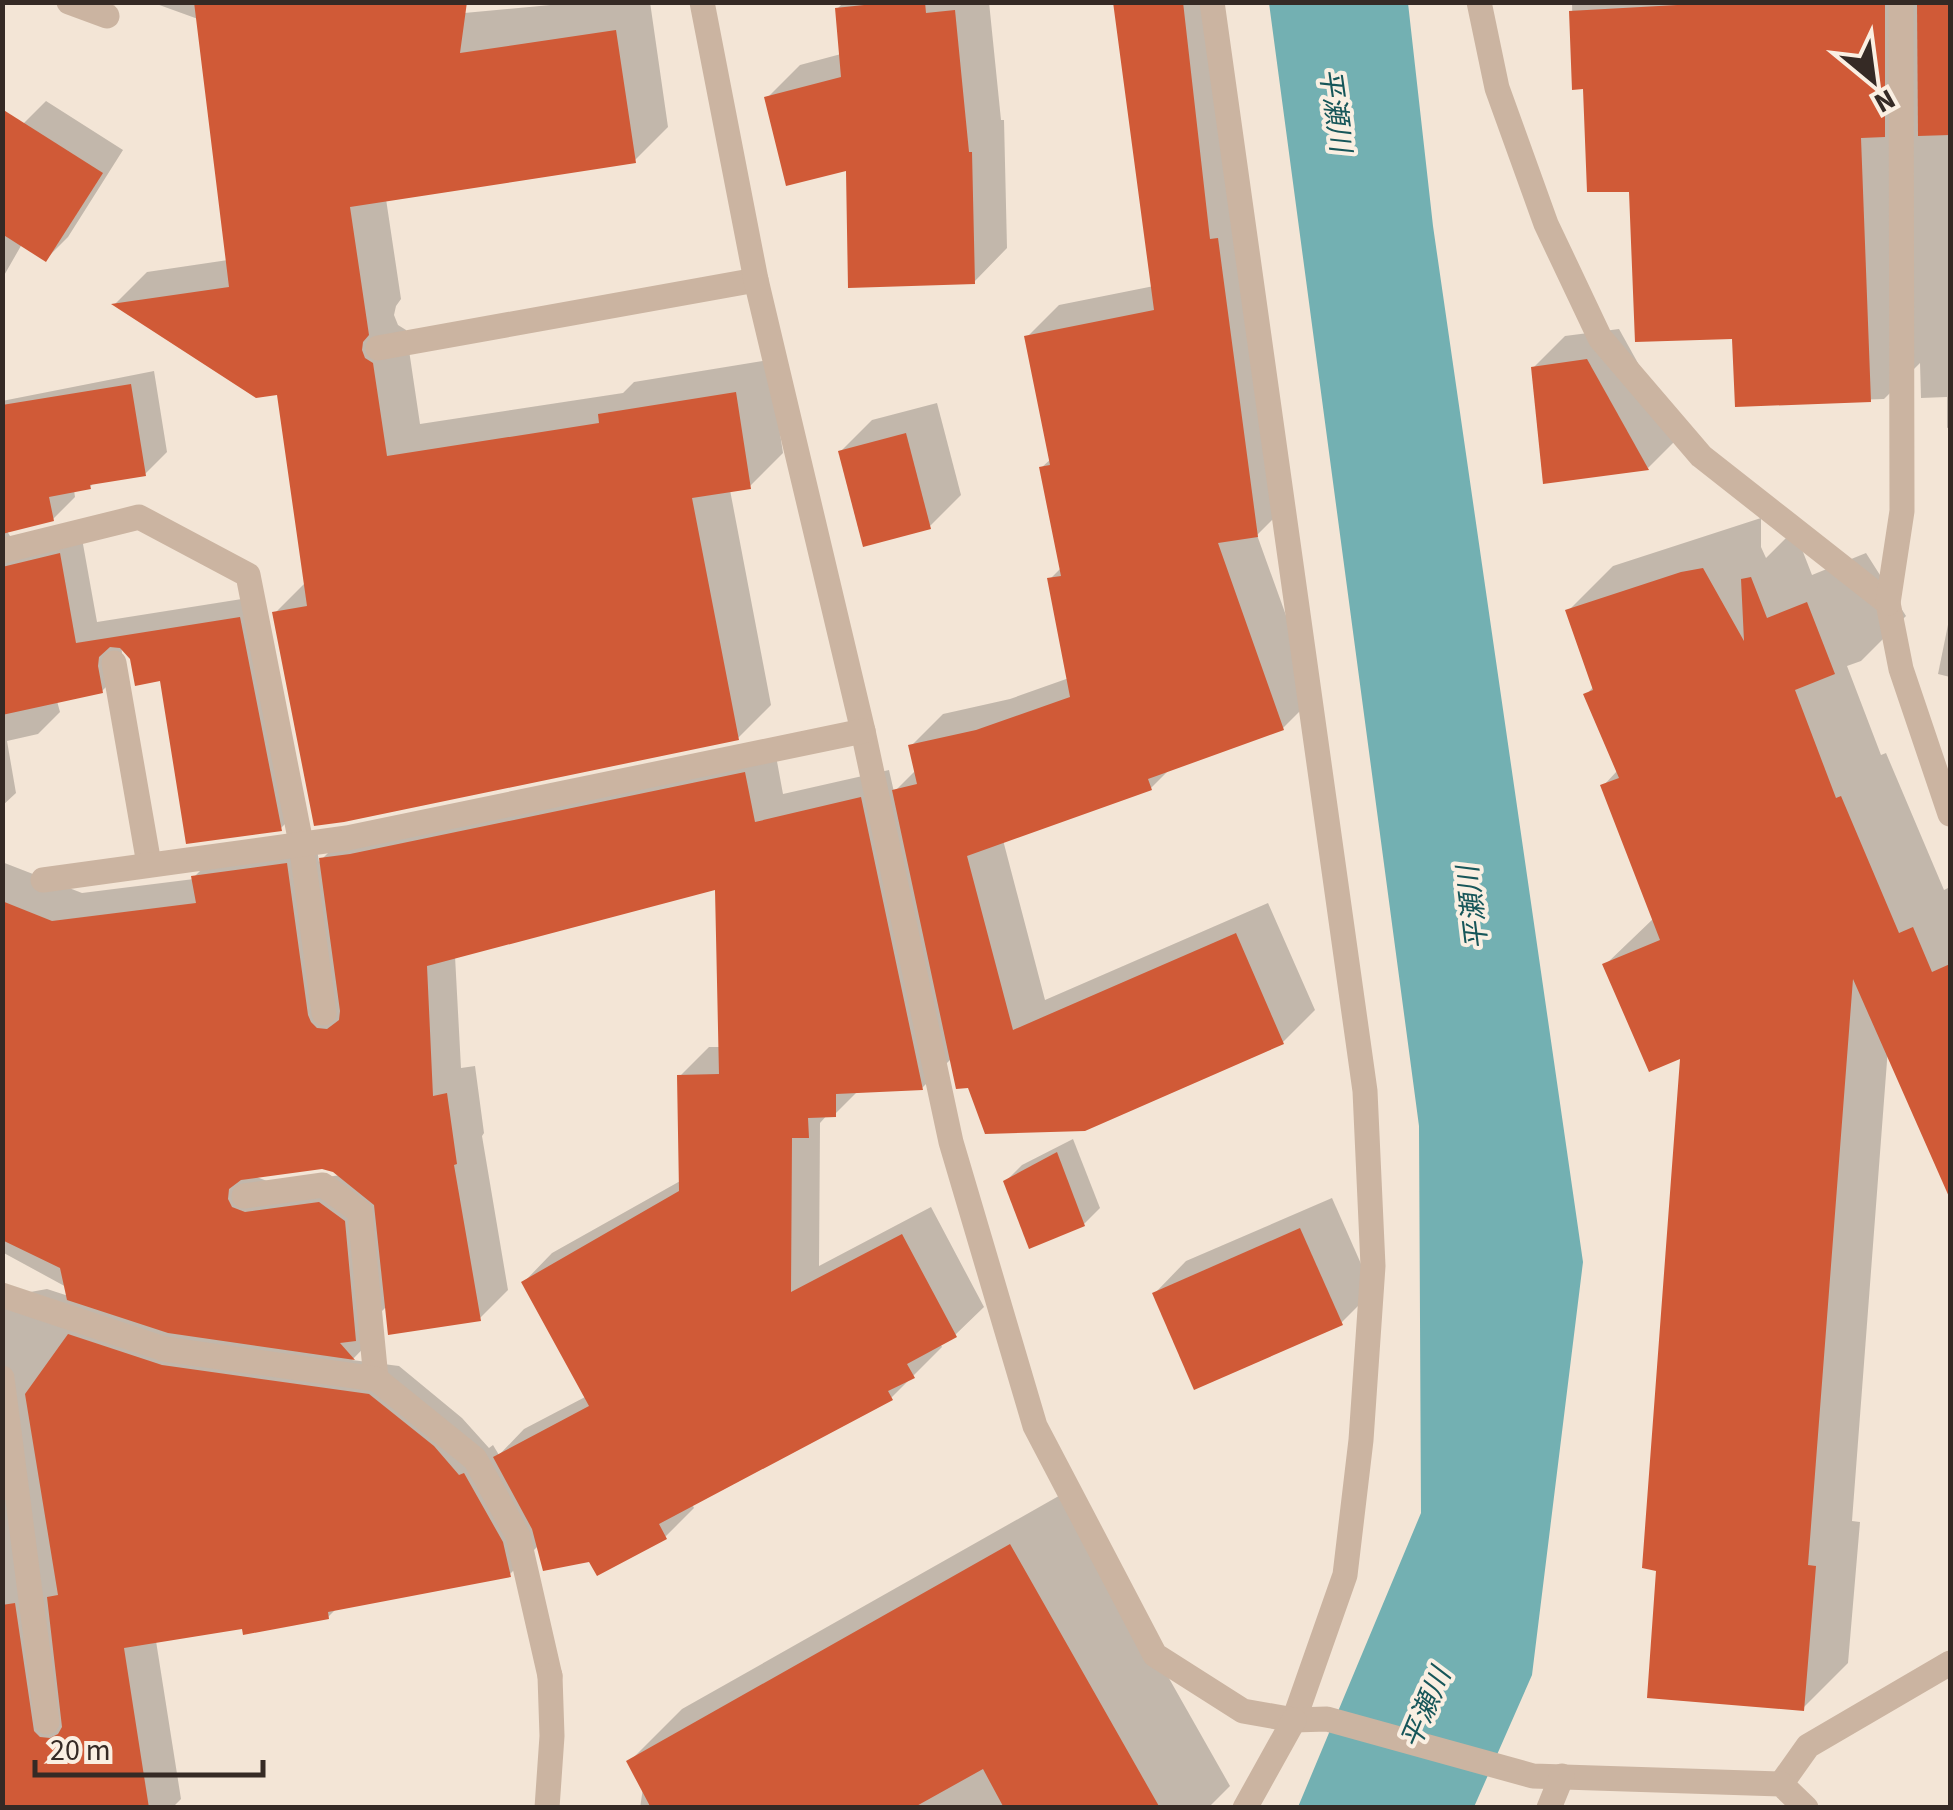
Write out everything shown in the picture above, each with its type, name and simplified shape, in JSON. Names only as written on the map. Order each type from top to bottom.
[{"type":"street","points":[[69,2],[107,16]]},
{"type":"street","points":[[702,2],[756,280],[862,730],[951,1142],[1036,1426],[1155,1655],[1243,1711],[1294,1720],[1327,1719],[1533,1776],[1780,1784],[1806,1808]]},
{"type":"street","points":[[1212,2],[1366,1091],[1374,1266],[1345,1576],[1294,1720],[1245,1808]]},
{"type":"street","points":[[1479,2],[1497,88],[1546,224],[1600,338],[1701,456],[1888,602]]},
{"type":"street","points":[[1901,2],[1902,511],[1888,602],[1901,668],[1950,814]]},
{"type":"street","points":[[378,348],[756,280]]},
{"type":"street","points":[[2,551],[139,517],[248,575],[301,843],[324,1014]]},
{"type":"street","points":[[114,663],[149,864]]},
{"type":"street","points":[[43,880],[348,838],[862,730]]},
{"type":"street","points":[[244,1196],[323,1185],[360,1212],[376,1379]]},
{"type":"street","points":[[2,1295],[164,1349],[376,1379],[474,1459],[518,1536],[550,1676],[548,1808]]},
{"type":"street","points":[[2,1378],[47,1722]]},
{"type":"street","points":[[1780,1784],[1808,1746],[1950,1663]]},
{"type":"street","points":[[1549,1808],[1562,1776]]},
{"type":"water","name":"平瀬川","points":[[1269,3],[1408,3],[1433,226],[1583,1262],[1532,1675],[1474,1807],[1298,1807],[1421,1513],[1419,1126]]},
{"type":"building","points":[[194,2],[467,2],[460,53],[616,30],[636,163],[350,207],[369,335],[362,350],[373,363],[387,456],[599,423],[598,414],[736,392],[751,489],[692,498],[739,740],[314,826],[272,612],[307,606],[277,395],[256,398],[111,304],[229,287]]},
{"type":"building","points":[[925,2],[926,13],[955,10],[972,152],[975,284],[848,288],[846,171],[786,186],[764,97],[841,77],[835,8]]},
{"type":"building","points":[[1113,2],[1183,2],[1210,239],[1218,238],[1258,537],[1218,543],[1284,730],[1148,779],[1152,790],[967,856],[1013,1030],[1236,933],[1284,1044],[1085,1131],[985,1134],[968,1088],[956,1089],[892,790],[917,784],[908,745],[976,730],[1070,697],[1047,578],[1061,576],[1039,467],[1050,465],[1024,336],[1154,310]]},
{"type":"building","points":[[1731,2],[1885,2],[1885,137],[1861,138],[1871,402],[1735,407],[1732,339],[1635,342],[1629,192],[1587,192],[1583,89],[1572,90],[1569,11]]},
{"type":"building","points":[[1917,2],[1950,2],[1950,135],[1918,136]]},
{"type":"building","points":[[2,109],[103,173],[46,262],[2,234]]},
{"type":"building","points":[[1587,359],[1649,470],[1543,484],[1531,367]]},
{"type":"building","points":[[131,384],[146,476],[90,485],[91,489],[49,497],[54,521],[2,534],[2,405]]},
{"type":"building","points":[[906,433],[931,529],[863,547],[838,451]]},
{"type":"building","points":[[60,553],[76,643],[240,617],[282,831],[186,844],[160,681],[135,686],[130,659],[120,648],[110,647],[99,657],[103,693],[2,715],[2,567]]},
{"type":"building","points":[[1703,568],[1744,641],[1741,579],[1751,577],[1767,618],[1807,602],[1835,674],[1795,690],[1836,798],[1841,796],[1899,933],[1913,927],[1932,972],[1950,964],[1950,1199],[1853,979],[1808,1565],[1816,1566],[1804,1711],[1647,1698],[1656,1571],[1642,1568],[1680,1059],[1649,1072],[1602,964],[1660,940],[1600,785],[1619,778],[1583,694],[1593,690],[1565,610]]},
{"type":"building","points":[[745,772],[755,822],[861,797],[923,1090],[836,1094],[836,1117],[808,1118],[809,1138],[792,1138],[791,1292],[902,1234],[957,1337],[907,1364],[915,1378],[888,1391],[893,1400],[659,1524],[667,1539],[597,1576],[589,1562],[543,1571],[532,1529],[493,1457],[589,1406],[521,1282],[679,1191],[677,1075],[719,1074],[715,890],[427,966],[433,1096],[447,1093],[457,1164],[454,1165],[481,1321],[388,1335],[374,1205],[333,1172],[322,1169],[241,1180],[229,1189],[228,1199],[232,1207],[245,1212],[319,1202],[345,1221],[356,1341],[340,1343],[355,1360],[168,1333],[67,1300],[60,1268],[2,1240],[2,901],[52,921],[196,903],[191,876],[287,863],[308,1015],[317,1028],[327,1029],[339,1020],[340,1011],[319,858]]},
{"type":"building","points":[[1057,1152],[1085,1226],[1029,1249],[1003,1181]]},
{"type":"building","points":[[1300,1228],[1343,1325],[1194,1390],[1152,1293]]},
{"type":"building","points":[[68,1334],[162,1365],[369,1394],[434,1446],[459,1475],[464,1473],[503,1542],[511,1577],[328,1612],[329,1619],[243,1635],[242,1629],[124,1648],[149,1808],[2,1808],[2,1605],[15,1603],[34,1731],[40,1737],[50,1738],[62,1727],[47,1597],[58,1595],[25,1394]]},
{"type":"building","points":[[1010,1544],[1160,1808],[1004,1808],[983,1769],[913,1808],[651,1808],[626,1761]]}]
